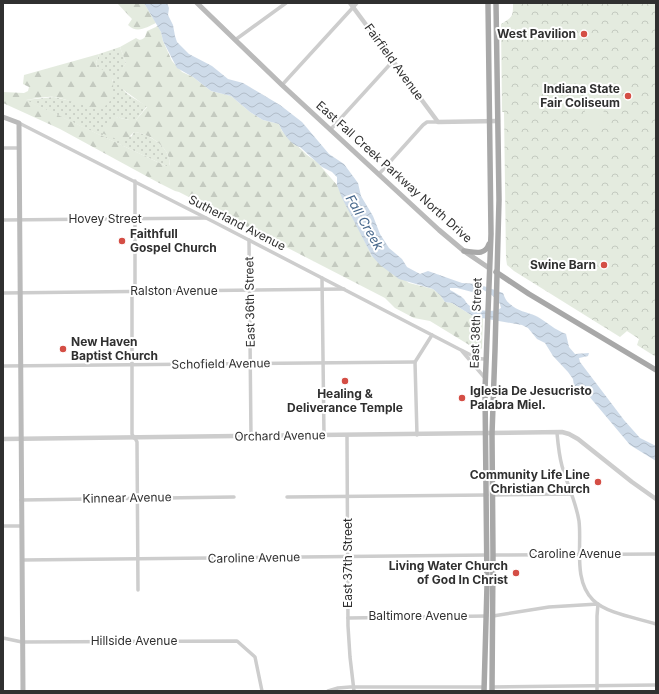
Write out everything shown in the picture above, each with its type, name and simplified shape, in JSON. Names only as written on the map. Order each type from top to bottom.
[{"type":"main road","name":"East Fall Creek Parkway North Drive","points":[[197,3],[282,85],[439,230],[464,251],[529,294],[656,370]]},
{"type":"main road","name":"East 38th Street","points":[[488,3],[491,234],[485,378],[485,434],[490,495]]},
{"type":"main road","name":"East 38th Street","points":[[492,689],[490,616],[490,495],[496,350],[499,207],[496,3]]},
{"type":"main road","name":"Sutherland Avenue","points":[[3,117],[19,123]]},
{"type":"main road","points":[[19,123],[23,691]]},
{"type":"main road","points":[[464,251],[480,253],[486,251],[491,234]]},
{"type":"main road","name":"East 38th Street","points":[[484,689],[490,616]]},
{"type":"street","points":[[235,40],[286,3]]},
{"type":"street","points":[[282,85],[354,4]]},
{"type":"street","name":"Fairfield Avenue","points":[[354,4],[393,61],[438,122]]},
{"type":"street","points":[[331,129],[393,61]]},
{"type":"street","points":[[379,174],[423,125],[428,122],[498,121]]},
{"type":"street","name":"Sutherland Avenue","points":[[19,123],[135,181],[461,350],[477,358],[486,359]]},
{"type":"street","points":[[3,148],[19,148]]},
{"type":"street","points":[[135,181],[136,288],[132,294],[132,434],[137,442],[138,590]]},
{"type":"street","name":"Hovey Street","points":[[3,220],[207,218]]},
{"type":"street","name":"East 36th Street","points":[[249,240],[251,437]]},
{"type":"street","points":[[322,278],[324,436]]},
{"type":"street","name":"Ralston Avenue","points":[[3,293],[344,289]]},
{"type":"street","points":[[417,435],[415,362],[432,335]]},
{"type":"street","name":"Sutherland Avenue","points":[[461,350],[485,378]]},
{"type":"street","name":"Schofield Avenue","points":[[3,366],[415,362]]},
{"type":"street","points":[[558,433],[561,462],[579,520],[581,569],[584,583],[589,595],[598,604],[617,612],[656,624]]},
{"type":"street","name":"Orchard Avenue","points":[[3,439],[569,434],[576,437],[632,482],[656,499]]},
{"type":"street","name":"East 37th Street","points":[[347,436],[348,618],[354,689]]},
{"type":"street","points":[[287,497],[572,494]]},
{"type":"street","name":"Kinnear Avenue","points":[[21,500],[234,497]]},
{"type":"street","points":[[3,526],[22,526]]},
{"type":"street","name":"Caroline Avenue","points":[[22,560],[656,554]]},
{"type":"street","points":[[597,691],[598,604]]},
{"type":"street","name":"Baltimore Avenue","points":[[348,618],[490,616],[549,607],[598,604]]},
{"type":"street","points":[[3,638],[22,642]]},
{"type":"street","name":"Hillside Avenue","points":[[22,642],[234,641],[244,646],[254,657],[262,691]]},
{"type":"street","points":[[492,689],[656,685]]},
{"type":"street","points":[[328,691],[338,688],[484,689]]},
{"type":"green space","points":[[117,3],[144,3],[156,23],[142,29],[131,28],[128,25],[132,19]]},
{"type":"green space","points":[[513,3],[656,3],[656,357],[637,345],[639,339],[627,331],[620,337],[514,271],[507,265],[501,24],[512,16]]},
{"type":"green space","points":[[158,26],[172,61],[182,72],[193,77],[211,91],[231,96],[250,112],[263,120],[279,124],[282,131],[307,155],[317,162],[337,185],[372,256],[409,283],[433,289],[445,302],[452,303],[479,320],[483,318],[482,348],[479,351],[430,321],[414,318],[395,308],[385,298],[159,183],[60,129],[3,103],[3,92],[24,93],[28,91],[29,87],[23,84],[24,75],[99,54],[96,63],[97,67],[110,74],[113,81],[112,96],[108,104],[105,106],[87,106],[54,97],[26,100],[166,166],[169,166],[169,160],[164,148],[146,135],[134,132],[124,142],[99,132],[112,118],[116,117],[136,120],[147,107],[121,88],[119,81],[120,75],[126,63],[120,47],[136,38],[139,40],[142,39],[145,37],[147,31]]},
{"type":"green space","points":[[120,47],[126,63],[120,79],[123,90],[147,106],[136,120],[116,117],[131,137],[134,132],[140,133],[159,143],[167,154],[169,166],[166,166],[25,100],[54,97],[97,107],[109,102],[113,80],[97,67],[96,63],[99,54]]},
{"type":"green space","points":[[585,86],[603,86],[604,125],[585,126]]},
{"type":"water","name":"Fall Creek","points":[[144,3],[167,3],[169,8],[168,15],[173,25],[177,42],[189,54],[212,66],[228,79],[243,83],[280,105],[302,122],[329,154],[344,164],[358,183],[361,196],[373,216],[380,234],[389,248],[402,259],[407,267],[420,274],[428,271],[462,283],[478,284],[503,293],[507,301],[519,310],[536,316],[566,334],[569,347],[575,354],[589,353],[588,356],[579,358],[580,362],[624,420],[640,438],[656,446],[656,461],[630,445],[583,389],[578,386],[574,386],[573,379],[553,356],[545,343],[537,339],[528,328],[522,325],[482,318],[479,320],[452,303],[445,302],[433,289],[399,279],[380,265],[372,256],[342,198],[337,185],[337,177],[332,172],[322,167],[300,147],[293,144],[282,131],[279,124],[263,120],[250,112],[231,96],[211,91],[193,77],[177,68],[163,41],[161,32]],"holes":[[[450,288],[457,288],[476,293],[482,289],[496,299],[501,308],[490,311],[473,308],[461,296],[450,290]]]},
{"type":"place","name":"West Pavilion","points":[[584,34]]},
{"type":"place","name":"Indiana State Fair Coliseum","points":[[628,96]]},
{"type":"place","name":"Faithfull Gospel Church","points":[[122,241]]},
{"type":"place","name":"Swine Barn","points":[[604,265]]},
{"type":"place","name":"New Haven Baptist Church","points":[[63,349]]},
{"type":"place","name":"Healing & Deliverance Temple","points":[[345,381]]},
{"type":"place","name":"Iglesia De Jesucristo Palabra Miel.","points":[[462,398]]},
{"type":"place","name":"Community Life Line Christian Church","points":[[598,482]]},
{"type":"place","name":"Living Water Church of God In Christ","points":[[516,573]]}]
